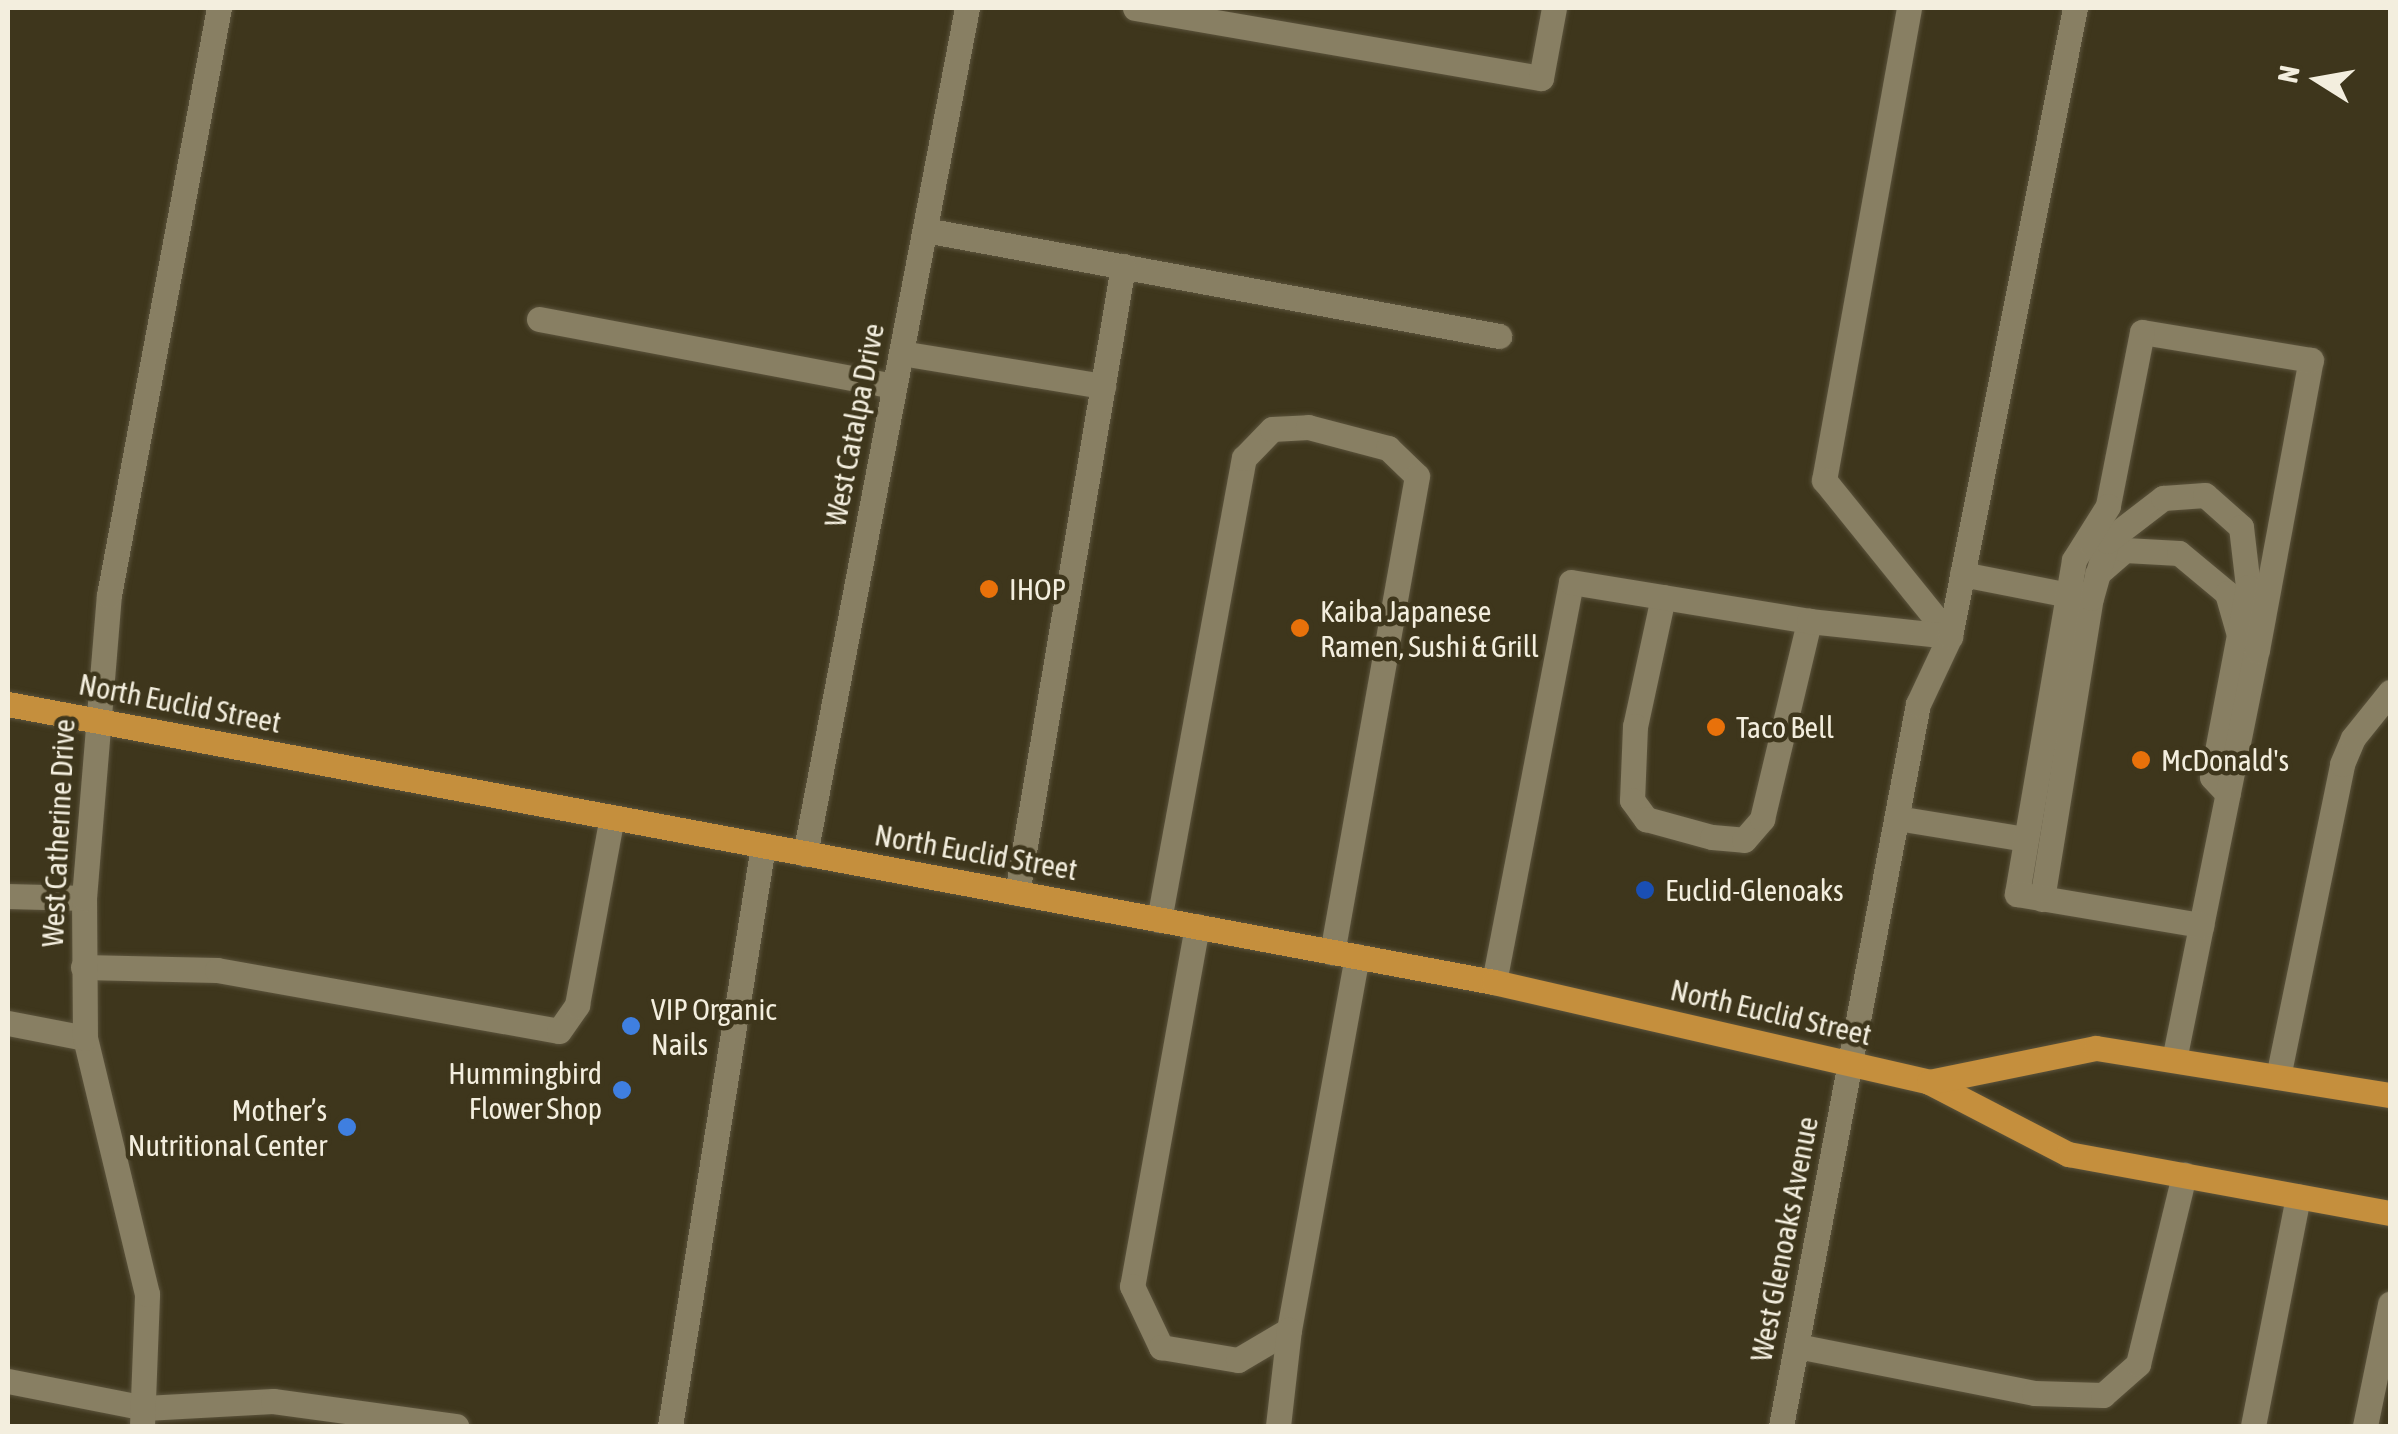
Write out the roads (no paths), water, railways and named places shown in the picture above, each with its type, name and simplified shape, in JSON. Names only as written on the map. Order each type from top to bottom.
[{"type":"main road","name":"North Euclid Street","points":[[8,704],[1494,982],[1929,1082],[2068,1154],[2390,1213]]},
{"type":"main road","name":"North Euclid Street","points":[[1929,1082],[2096,1048],[2390,1095]]},
{"type":"street","name":"West Catherine Drive","points":[[144,1417],[146,1294],[85,1038],[84,898],[108,595],[220,8]]},
{"type":"street","name":"West Catalpa Drive","points":[[805,854],[967,8]]},
{"type":"street","points":[[1135,8],[1541,78],[1554,8]]},
{"type":"street","points":[[1909,8],[1824,480],[1950,636]]},
{"type":"street","name":"West Glenoaks Avenue","points":[[1782,1426],[1918,704],[1950,636],[2075,8]]},
{"type":"street","points":[[925,230],[1499,336]]},
{"type":"street","points":[[1017,893],[1123,266]]},
{"type":"street","points":[[538,319],[894,386]]},
{"type":"street","points":[[2174,1060],[2228,794],[2311,360],[2142,332],[2108,506],[2074,560],[2017,894],[2201,926]]},
{"type":"street","points":[[901,353],[1102,386]]},
{"type":"street","points":[[1160,920],[1244,458],[1272,429],[1308,428],[1388,448],[1417,476],[1344,954],[1278,1426]]},
{"type":"street","points":[[2042,899],[2106,541],[2164,498],[2205,495],[2242,527],[2248,587],[2212,777],[2228,794]]},
{"type":"street","points":[[2098,574],[2125,550],[2179,553],[2227,593],[2240,636]]},
{"type":"street","points":[[1962,574],[2068,595]]},
{"type":"street","points":[[1494,982],[1571,582],[1809,621],[1950,636]]},
{"type":"street","points":[[1663,597],[1635,726],[1632,800],[1646,819],[1712,838],[1744,840],[1762,818],[1809,621]]},
{"type":"street","points":[[2278,1077],[2342,764],[2353,738],[2390,692]]},
{"type":"street","points":[[83,966],[217,970],[559,1031],[577,1005],[612,817]]},
{"type":"street","points":[[1897,818],[2025,839]]},
{"type":"street","points":[[670,1426],[763,846]]},
{"type":"street","points":[[8,896],[84,898]]},
{"type":"street","points":[[1197,926],[1132,1286],[1161,1347],[1238,1360],[1289,1330]]},
{"type":"street","points":[[8,1023],[85,1038]]},
{"type":"street","points":[[1797,1346],[2034,1393],[2103,1395],[2138,1364],[2184,1175]]},
{"type":"street","points":[[2253,1426],[2298,1196]]},
{"type":"street","points":[[2365,1426],[2390,1304]]},
{"type":"street","points":[[8,1381],[144,1417],[273,1401],[456,1426]]},
{"type":"place","name":"IHOP","points":[[989,589]]},
{"type":"place","name":"Kaiba Japanese Ramen, Sushi & Grill","points":[[1300,628]]},
{"type":"place","name":"Taco Bell","points":[[1716,727]]},
{"type":"place","name":"McDonald's","points":[[2141,760]]},
{"type":"place","name":"Euclid-Glenoaks","points":[[1645,890]]},
{"type":"place","name":"VIP Organic Nails","points":[[631,1026]]},
{"type":"place","name":"Hummingbird Flower Shop","points":[[622,1090]]},
{"type":"place","name":"Mother’s Nutritional Center","points":[[347,1127]]}]
